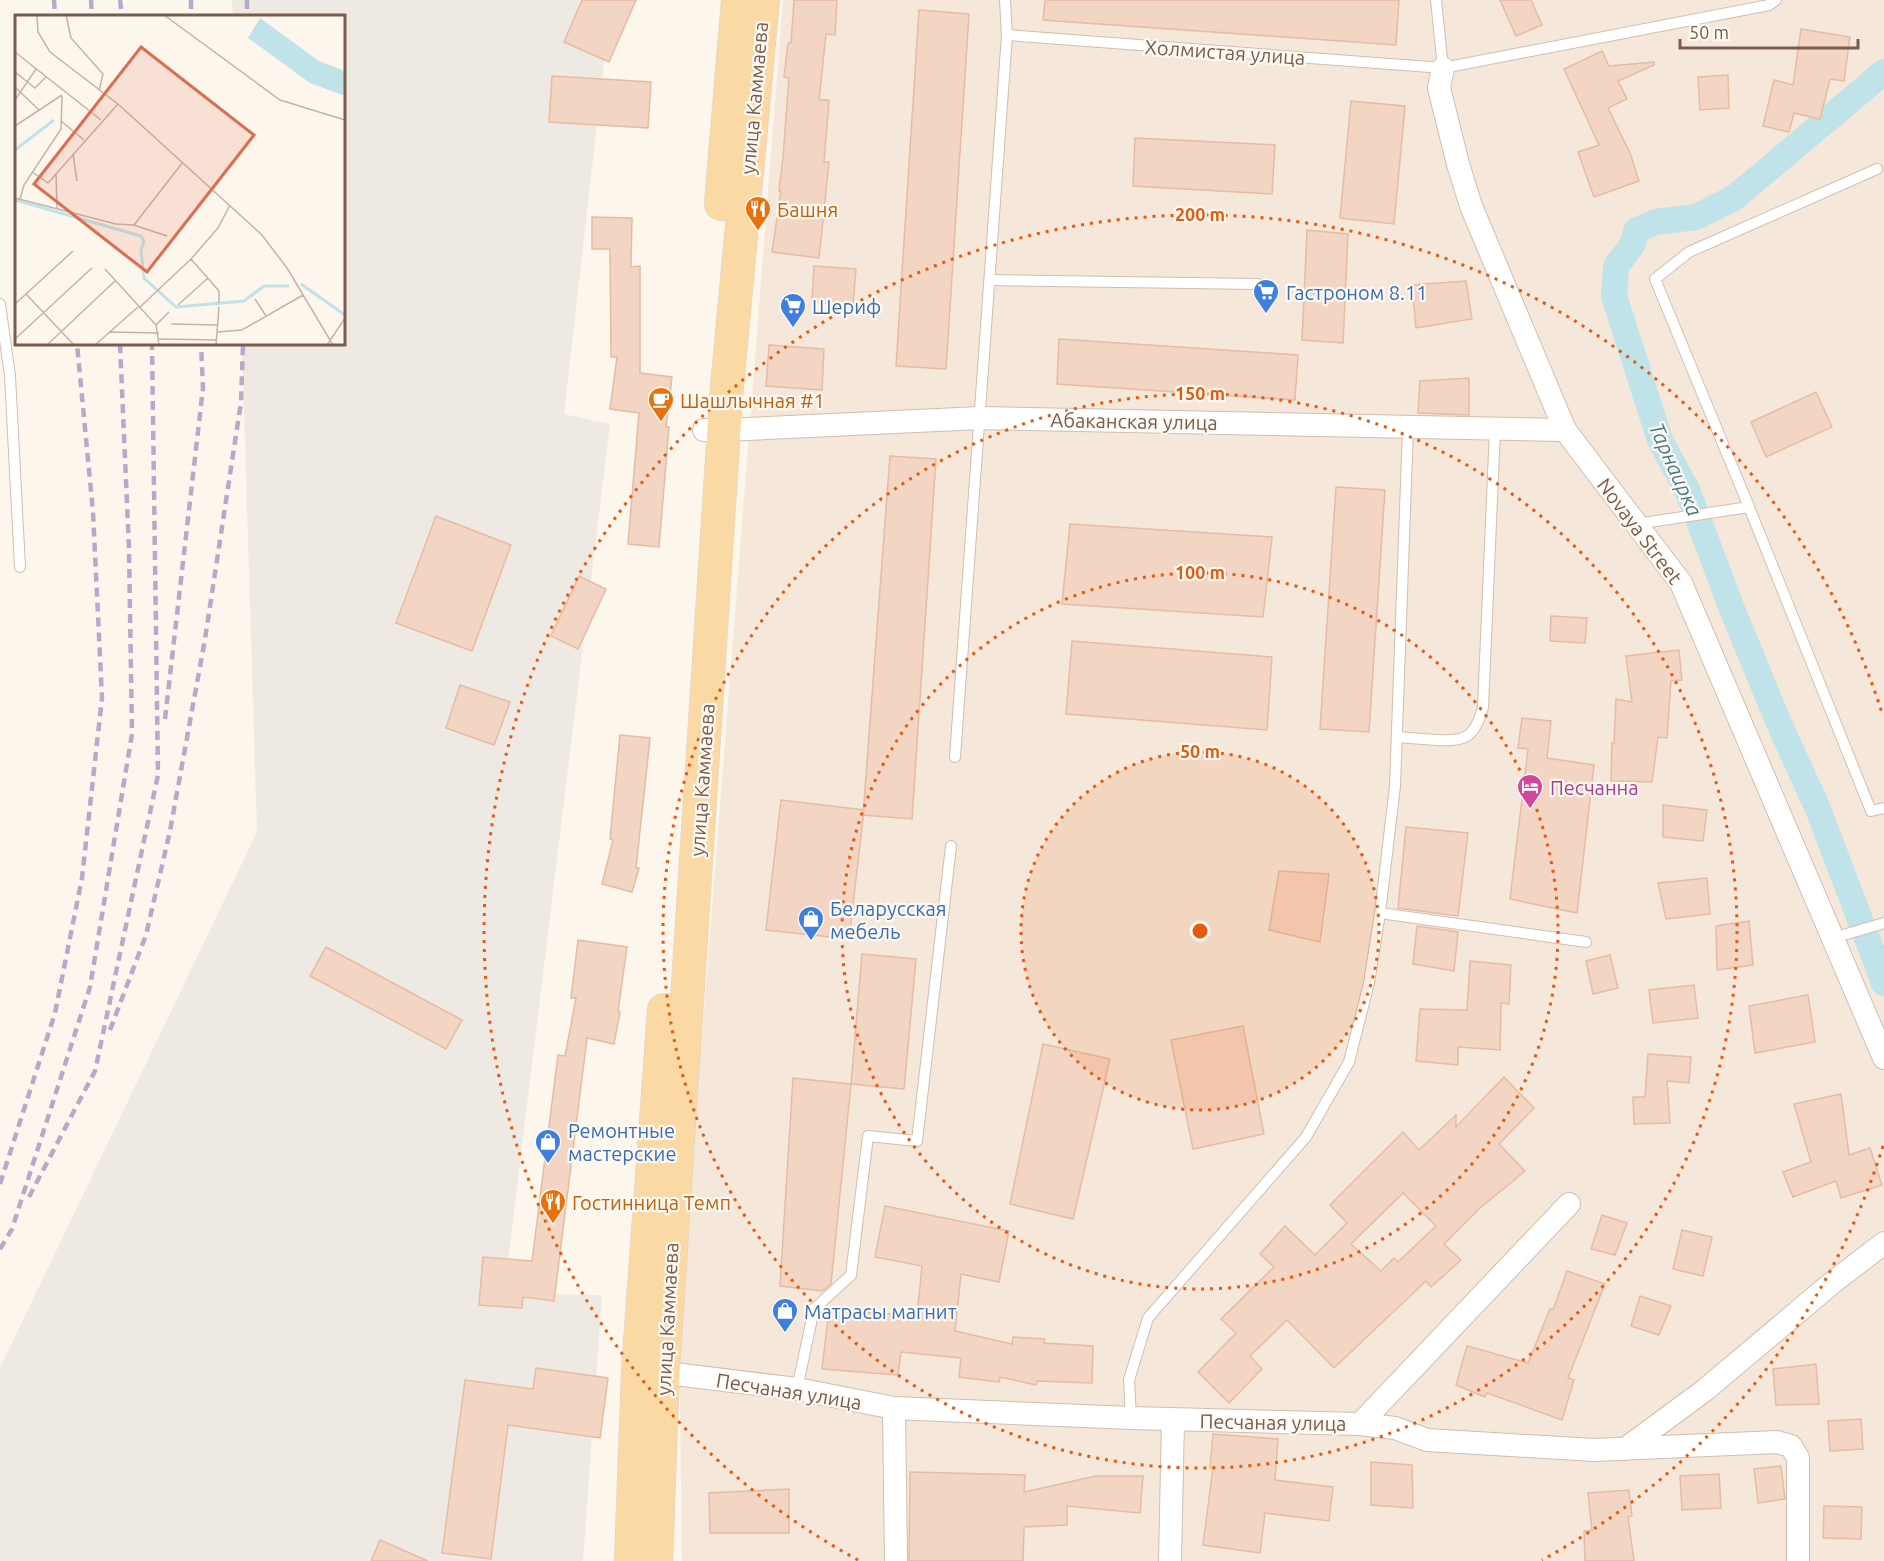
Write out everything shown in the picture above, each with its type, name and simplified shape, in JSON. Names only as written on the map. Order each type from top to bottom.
[{"type":"main road","name":"улица Каммаева","points":[[715,430],[706,384],[738,0]]},
{"type":"main road","name":"улица Каммаева","points":[[631,1561],[650,1371],[715,430],[726,397],[763,0]]},
{"type":"main road","name":"улица Каммаева","points":[[650,1371],[656,1561]]},
{"type":"street","name":"Novaya Street","points":[[1443,68],[1440,88],[1458,164],[1471,206],[1565,430],[1681,583],[1884,1058]]},
{"type":"street","name":"Абаканская улица","points":[[715,430],[980,418],[1565,430]]},
{"type":"street","points":[[1360,1424],[1569,1204]]},
{"type":"street","points":[[1624,1449],[1705,1390],[1832,1283],[1884,1244]]},
{"type":"street","name":"Песчаная улица","points":[[650,1371],[797,1389],[894,1408],[1131,1419],[1360,1424],[1395,1428],[1427,1440],[1594,1450],[1777,1442],[1791,1446],[1798,1458],[1797,1561]]},
{"type":"street","points":[[894,1408],[896,1561]]},
{"type":"street","points":[[1170,1561],[1173,1420]]},
{"type":"lane","points":[[955,757],[1007,35],[1005,0]]},
{"type":"lane","points":[[1436,0],[1443,68]]},
{"type":"lane","name":"Холмистая улица","points":[[1007,35],[1443,68],[1769,5],[1776,0]]},
{"type":"lane","points":[[1877,169],[1689,252],[1655,279],[1871,811],[1884,808]]},
{"type":"lane","points":[[990,280],[1258,284]]},
{"type":"lane","points":[[0,304],[10,376],[20,567]]},
{"type":"lane","points":[[1131,1419],[1129,1380],[1148,1318],[1306,1137],[1349,1062],[1369,983],[1395,786],[1408,427]]},
{"type":"lane","points":[[1397,737],[1454,741],[1466,738],[1474,731],[1480,720],[1483,707],[1495,429]]},
{"type":"lane","points":[[1636,524],[1749,507]]},
{"type":"lane","points":[[797,1389],[814,1309],[851,1275],[868,1136],[917,1141],[951,846]]},
{"type":"lane","points":[[1380,913],[1586,942]]},
{"type":"lane","points":[[1833,938],[1883,922]]},
{"type":"shaded area","points":[[232,0],[611,0],[564,414],[610,424],[504,1294],[602,1295],[583,1561],[0,1561],[0,1368],[257,832],[242,345],[345,345],[345,15],[233,15]]},
{"type":"shaded area","points":[[783,0],[1884,0],[1884,1561],[682,1561],[679,1329]]},
{"type":"building","points":[[582,0],[636,0],[609,62],[564,42]]},
{"type":"building","points":[[794,0],[837,0],[835,35],[826,34],[819,100],[829,100],[824,162],[829,162],[819,258],[772,252],[781,191],[779,191],[789,78],[784,77],[788,43],[791,43]]},
{"type":"building","points":[[1045,0],[1399,0],[1396,45],[1043,20]]},
{"type":"building","points":[[1500,0],[1531,0],[1542,25],[1516,36]]},
{"type":"building","points":[[919,10],[969,14],[946,369],[896,366]]},
{"type":"building","points":[[1801,29],[1850,37],[1844,81],[1830,79],[1820,119],[1794,113],[1789,132],[1763,126],[1774,80],[1793,85]]},
{"type":"building","points":[[1602,51],[1609,66],[1654,62],[1654,65],[1618,81],[1627,99],[1608,108],[1630,153],[1639,181],[1594,197],[1578,152],[1599,145],[1564,69]]},
{"type":"building","points":[[1728,75],[1729,108],[1700,110],[1698,77]]},
{"type":"building","points":[[552,76],[651,82],[648,128],[549,122]]},
{"type":"building","points":[[1351,101],[1405,106],[1394,224],[1340,218]]},
{"type":"building","points":[[1135,138],[1275,145],[1272,194],[1133,186]]},
{"type":"building","points":[[592,217],[632,218],[631,267],[640,266],[640,373],[672,377],[666,427],[669,427],[659,547],[628,544],[639,413],[610,409],[617,357],[611,357],[610,249],[592,249]]},
{"type":"building","points":[[1307,230],[1348,234],[1343,343],[1302,340]]},
{"type":"building","points":[[814,266],[856,269],[853,305],[812,302]]},
{"type":"building","points":[[1466,281],[1472,319],[1416,328],[1412,285]]},
{"type":"building","points":[[1059,339],[1298,355],[1295,400],[1057,384]]},
{"type":"building","points":[[769,345],[824,349],[822,390],[766,386]]},
{"type":"building","points":[[1469,378],[1469,415],[1418,413],[1420,381]]},
{"type":"building","points":[[1816,392],[1832,427],[1766,457],[1751,422]]},
{"type":"building","points":[[890,456],[936,459],[912,819],[863,815]]},
{"type":"building","points":[[1336,487],[1385,490],[1369,732],[1320,729]]},
{"type":"building","points":[[436,516],[511,545],[472,651],[396,623]]},
{"type":"building","points":[[1070,524],[1272,537],[1263,617],[1062,604]]},
{"type":"building","points":[[579,576],[606,589],[578,649],[551,636]]},
{"type":"building","points":[[1551,616],[1587,618],[1585,643],[1550,641]]},
{"type":"building","points":[[1072,641],[1272,657],[1267,730],[1066,714]]},
{"type":"building","points":[[1679,650],[1682,680],[1671,681],[1667,738],[1658,737],[1652,782],[1611,781],[1616,699],[1632,702],[1626,656]]},
{"type":"building","points":[[460,685],[510,702],[494,745],[446,728]]},
{"type":"building","points":[[1522,718],[1551,721],[1547,758],[1594,765],[1577,913],[1510,899],[1528,749],[1518,748]]},
{"type":"building","points":[[620,735],[650,738],[636,868],[639,868],[632,892],[602,884],[613,840],[610,839]]},
{"type":"building","points":[[781,800],[864,810],[849,939],[766,930]]},
{"type":"building","points":[[1663,805],[1707,810],[1703,841],[1663,837]]},
{"type":"building","points":[[1406,827],[1468,833],[1458,916],[1398,908]]},
{"type":"building","points":[[1279,871],[1329,874],[1320,942],[1269,930]]},
{"type":"building","points":[[1707,878],[1710,914],[1666,919],[1658,883]]},
{"type":"building","points":[[1749,921],[1753,965],[1717,970],[1716,926]]},
{"type":"building","points":[[1417,926],[1458,932],[1454,971],[1413,964]]},
{"type":"building","points":[[578,940],[627,947],[614,1044],[587,1038],[554,1301],[523,1297],[522,1308],[479,1305],[483,1257],[532,1261],[558,1055],[565,1056],[576,998],[571,998]]},
{"type":"building","points":[[326,947],[462,1020],[446,1049],[310,976]]},
{"type":"building","points":[[862,954],[916,959],[904,1089],[851,1084]]},
{"type":"building","points":[[1610,955],[1618,988],[1593,994],[1586,961]]},
{"type":"building","points":[[1470,961],[1511,965],[1509,1004],[1501,1003],[1500,1050],[1458,1047],[1458,1065],[1416,1061],[1420,1009],[1467,1010]]},
{"type":"building","points":[[1694,985],[1698,1018],[1653,1023],[1649,990]]},
{"type":"building","points":[[1808,995],[1815,1042],[1755,1053],[1749,1006]]},
{"type":"building","points":[[1243,1026],[1264,1134],[1193,1149],[1171,1040]]},
{"type":"building","points":[[1043,1044],[1110,1059],[1073,1219],[1010,1204]]},
{"type":"building","points":[[1648,1054],[1691,1057],[1689,1083],[1667,1081],[1670,1123],[1634,1124],[1633,1097],[1645,1097]]},
{"type":"building","points":[[1504,1077],[1534,1108],[1499,1144],[1525,1171],[1480,1208],[1444,1244],[1461,1260],[1431,1287],[1426,1281],[1334,1368],[1287,1320],[1250,1356],[1262,1369],[1229,1403],[1198,1372],[1236,1333],[1221,1319],[1274,1267],[1260,1254],[1285,1226],[1315,1255],[1347,1223],[1330,1205],[1403,1132],[1419,1150],[1456,1115],[1456,1127]],"holes":[[[1403,1193],[1436,1226],[1398,1262],[1394,1258],[1381,1271],[1351,1244]]]},
{"type":"building","points":[[793,1078],[851,1084],[831,1284],[822,1291],[780,1286]]},
{"type":"building","points":[[1841,1094],[1849,1155],[1870,1148],[1882,1185],[1841,1198],[1836,1181],[1793,1197],[1783,1172],[1811,1162],[1794,1104]]},
{"type":"building","points":[[885,1206],[1009,1231],[999,1282],[961,1274],[955,1331],[1012,1344],[1013,1337],[1045,1339],[1044,1343],[1093,1346],[1092,1383],[1037,1381],[1036,1385],[1000,1377],[999,1382],[959,1377],[961,1358],[901,1352],[898,1375],[822,1369],[829,1309],[917,1316],[922,1266],[875,1257]]},
{"type":"building","points":[[1602,1215],[1627,1223],[1615,1255],[1591,1249]]},
{"type":"building","points":[[1682,1230],[1712,1237],[1703,1276],[1673,1269]]},
{"type":"building","points":[[1567,1271],[1605,1284],[1568,1378],[1574,1380],[1562,1420],[1487,1393],[1485,1397],[1456,1385],[1467,1346],[1528,1363],[1550,1309],[1553,1310]]},
{"type":"building","points":[[1640,1296],[1671,1306],[1659,1335],[1631,1326]]},
{"type":"building","points":[[1816,1364],[1819,1404],[1776,1405],[1773,1369]]},
{"type":"building","points":[[536,1368],[608,1378],[600,1438],[508,1425],[491,1559],[442,1553],[465,1380],[533,1389]]},
{"type":"building","points":[[1861,1419],[1863,1449],[1830,1451],[1828,1421]]},
{"type":"building","points":[[1213,1434],[1278,1439],[1275,1480],[1333,1487],[1329,1521],[1265,1513],[1260,1553],[1203,1545],[1213,1468],[1210,1468]]},
{"type":"building","points":[[1371,1462],[1412,1465],[1413,1508],[1371,1505]]},
{"type":"building","points":[[1781,1466],[1785,1499],[1758,1503],[1754,1469]]},
{"type":"building","points":[[910,1472],[1025,1475],[1024,1492],[1096,1476],[1143,1476],[1140,1513],[1067,1506],[1067,1525],[1024,1527],[1023,1561],[909,1561]]},
{"type":"building","points":[[1719,1474],[1721,1508],[1682,1510],[1680,1476]]},
{"type":"building","points":[[789,1489],[789,1533],[710,1533],[709,1493]]},
{"type":"building","points":[[1629,1490],[1632,1516],[1628,1517],[1634,1561],[1585,1561],[1584,1531],[1592,1531],[1588,1493]]},
{"type":"building","points":[[1824,1506],[1862,1507],[1861,1539],[1823,1538]]},
{"type":"building","points":[[380,1540],[428,1561],[371,1561]]},
{"type":"waterway","name":"Тарнаирка","points":[[1884,72],[1734,198],[1696,217],[1655,222],[1636,231],[1633,244],[1616,266],[1614,296],[1660,440],[1688,492],[1732,609],[1778,721],[1818,809],[1884,983]]},
{"type":"railway","points":[[54,0],[55,15]]},
{"type":"railway","points":[[91,0],[92,15]]},
{"type":"railway","points":[[120,0],[122,15]]},
{"type":"railway","points":[[191,0],[191,15]]},
{"type":"railway","points":[[247,0],[247,15]]},
{"type":"railway","points":[[0,1184],[55,1013],[82,878],[102,698],[93,512],[77,345]]},
{"type":"railway","points":[[0,1249],[12,1229],[90,987],[132,734],[129,549],[120,345]]},
{"type":"railway","points":[[29,1197],[95,1071],[158,775],[152,345]]},
{"type":"railway","points":[[165,719],[203,388],[201,345]]},
{"type":"railway","points":[[110,1030],[146,935],[170,831],[205,639],[241,402],[243,345]]},
{"type":"place","name":"Башня","points":[[758,232]]},
{"type":"place","name":"Гастроном 8.11","points":[[1266,315]]},
{"type":"place","name":"Шериф","points":[[793,329]]},
{"type":"place","name":"Шашлычная #1","points":[[661,423]]},
{"type":"place","name":"Песчанна","points":[[1530,810]]},
{"type":"place","name":"Беларусская мебель","points":[[811,942]]},
{"type":"place","name":"Ремонтные мастерские","points":[[548,1165]]},
{"type":"place","name":"Гостинница Темп","points":[[553,1225]]},
{"type":"place","name":"Матрасы магнит","points":[[785,1334]]}]
